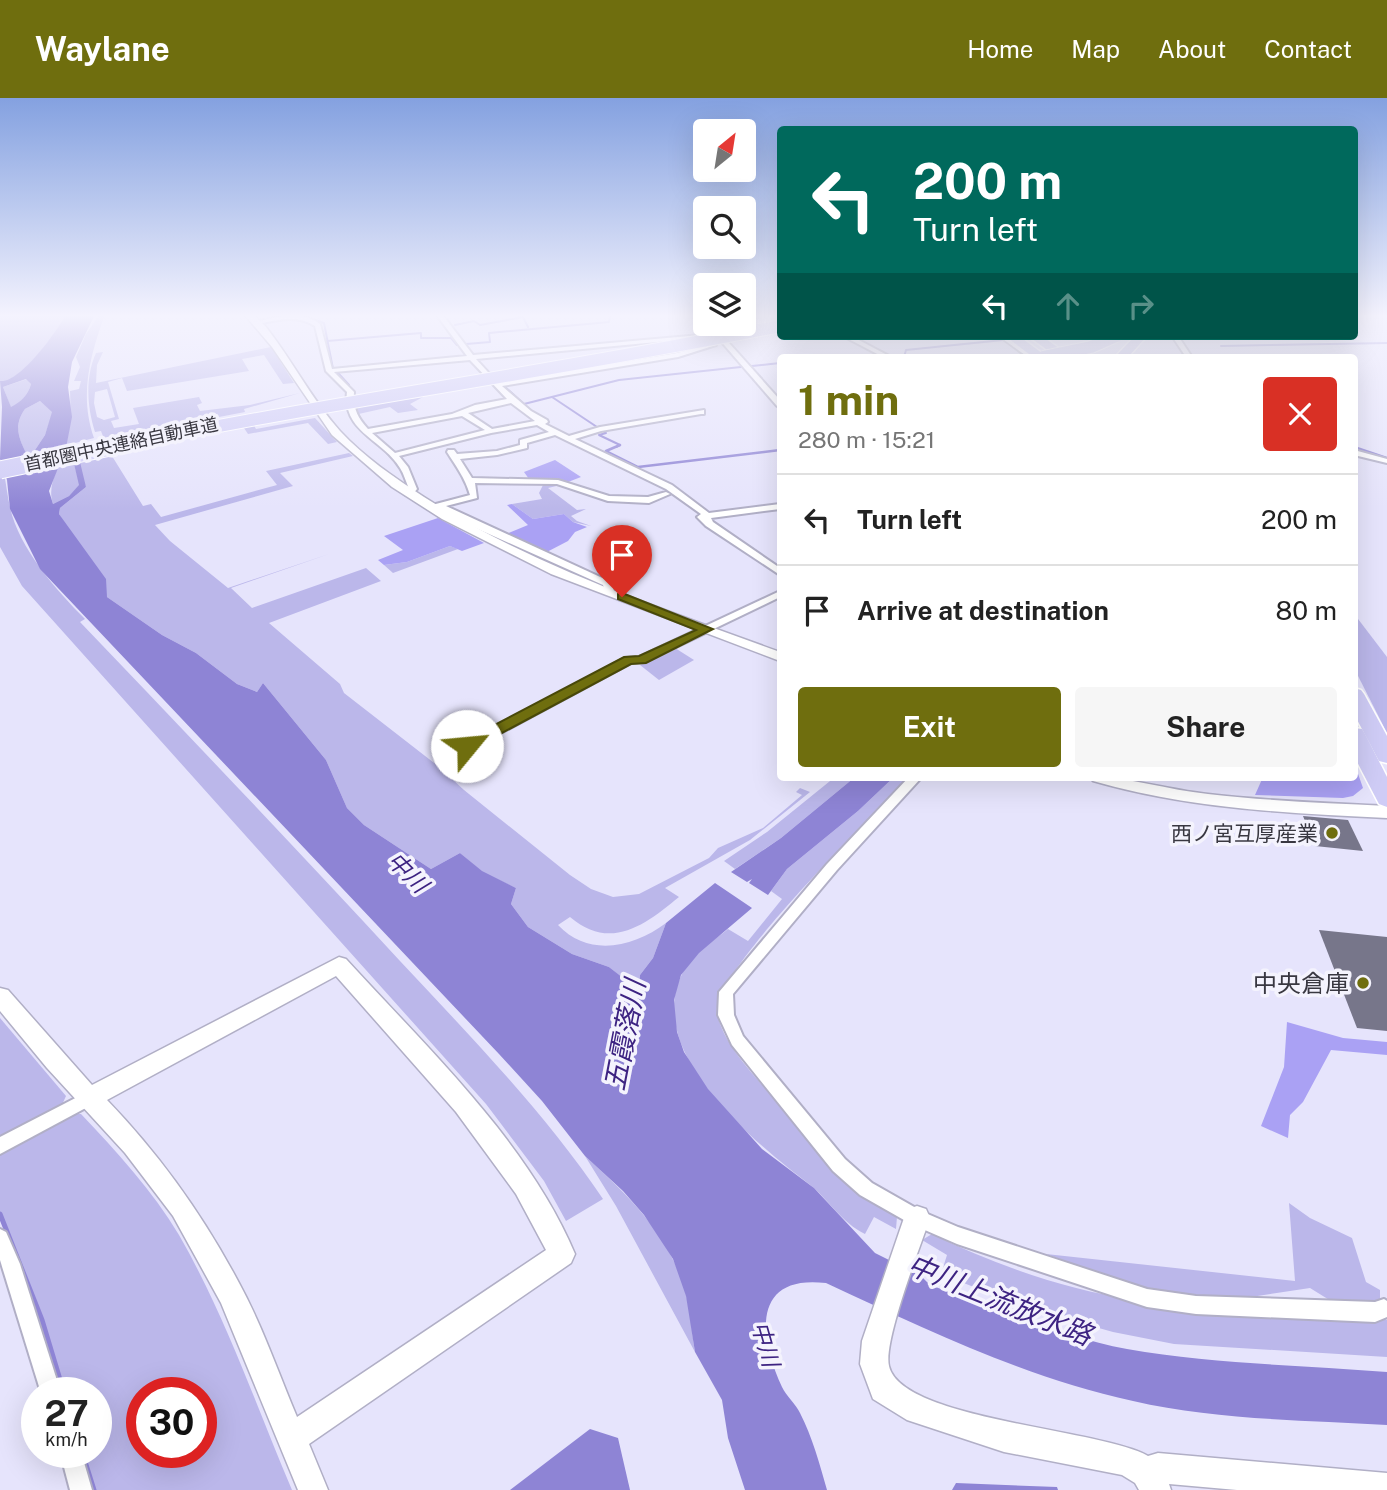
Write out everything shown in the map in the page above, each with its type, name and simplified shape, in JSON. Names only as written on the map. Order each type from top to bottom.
[{"type":"highway","name":"首都圏中央連絡自動車道","points":[[0,465],[274,409],[462,379]]},
{"type":"highway","name":"首都圏中央連絡自動車道","points":[[0,470],[250,418],[490,379]]},
{"type":"highway","points":[[1358,702],[1387,756]]},
{"type":"highway","points":[[1358,742],[1387,799]]},
{"type":"street","points":[[297,379],[340,437],[409,493],[522,555],[777,656]]},
{"type":"street","points":[[338,379],[351,391],[348,399],[350,414],[405,467],[413,489],[409,493]]},
{"type":"street","points":[[492,379],[540,421],[669,487],[705,519]]},
{"type":"street","points":[[498,385],[534,379]]},
{"type":"street","points":[[757,379],[777,401]]},
{"type":"street","points":[[368,431],[515,401]]},
{"type":"street","points":[[571,437],[600,429],[701,412]]},
{"type":"street","points":[[463,413],[491,431]]},
{"type":"street","points":[[395,456],[540,421],[570,429],[571,437]]},
{"type":"street","points":[[454,457],[509,451],[524,446],[523,443],[557,432]]},
{"type":"street","points":[[435,507],[474,496],[470,481],[444,444]]},
{"type":"street","points":[[1358,453],[1387,461]]},
{"type":"street","points":[[648,478],[666,494],[777,570]]},
{"type":"street","points":[[470,481],[558,482],[608,498],[649,500],[666,494]]},
{"type":"street","points":[[705,519],[777,507]]},
{"type":"street","points":[[467,746],[629,660],[641,660],[777,595]]},
{"type":"street","points":[[912,781],[832,867],[726,992],[726,1015],[748,1057],[839,1165],[914,1227],[957,1235],[1147,1298],[1225,1307],[1375,1312],[1384,1309]]},
{"type":"street","points":[[1115,781],[1174,795],[1387,812]]},
{"type":"street","points":[[0,1146],[339,965],[464,1105],[525,1186],[562,1254],[291,1438]]},
{"type":"street","points":[[0,996],[154,1169],[200,1236],[231,1294],[313,1490]]},
{"type":"street","points":[[914,1227],[876,1340],[874,1364],[883,1389],[907,1406],[1004,1437],[1127,1461],[1151,1481],[1158,1468],[1387,1488]]},
{"type":"street","points":[[0,1238],[11,1264],[46,1377]]},
{"type":"street","points":[[75,1468],[81,1490]]},
{"type":"shaded area","points":[[27,379],[31,384],[28,392],[11,408],[3,387]]},
{"type":"shaded area","points":[[88,379],[87,406],[94,438],[75,443],[83,457],[107,448],[143,506],[151,504],[161,517],[277,485],[266,471],[349,453],[353,456],[280,473],[293,486],[155,525],[170,541],[228,588],[329,554],[231,588],[252,608],[366,568],[381,581],[269,623],[340,684],[344,693],[591,889],[613,897],[639,894],[709,858],[718,848],[763,828],[802,795],[796,792],[800,788],[810,792],[750,840],[665,888],[679,897],[641,924],[614,933],[585,927],[570,917],[558,925],[583,942],[612,945],[640,938],[666,923],[653,958],[640,975],[639,985],[631,985],[609,967],[572,954],[528,927],[511,904],[516,888],[482,872],[460,853],[431,869],[364,825],[347,808],[326,760],[263,683],[257,692],[237,684],[196,653],[162,635],[107,597],[59,514],[60,508],[86,487],[74,464],[80,485],[69,496],[53,504],[51,496],[67,439],[70,391],[79,389],[81,381],[74,381]]},
{"type":"shaded area","points":[[89,379],[96,379],[96,383],[119,379],[108,382],[119,419],[111,421],[114,428],[139,424],[133,408],[199,397],[202,403],[197,405],[200,411],[250,405],[300,393],[244,409],[245,412],[104,439],[101,431],[95,432],[90,412]],"holes":[[[107,389],[115,417],[104,420],[97,417],[95,392]]]},
{"type":"shaded area","points":[[122,379],[200,379],[127,391]]},
{"type":"shaded area","points":[[280,379],[291,379],[294,383],[283,384]]},
{"type":"shaded area","points":[[423,397],[410,404],[418,410],[398,413],[390,407],[354,415],[352,408]]},
{"type":"shaded area","points":[[40,401],[53,412],[45,435],[29,459],[20,440],[19,422],[25,409]]},
{"type":"shaded area","points":[[315,418],[337,442],[328,444],[308,423],[248,434],[240,422],[251,420],[256,429]]},
{"type":"shaded area","points":[[0,459],[14,522],[21,537],[40,568],[85,619],[80,622],[480,1047],[557,1136],[603,1199],[566,1221],[544,1181],[486,1104],[22,586],[0,547]]},
{"type":"shaded area","points":[[555,460],[581,477],[568,482],[529,479],[524,472]]},
{"type":"shaded area","points":[[539,482],[565,484],[548,488],[577,510],[586,509],[571,516],[591,526],[573,522],[564,514],[533,519],[512,504],[542,499],[539,493],[543,485]]},
{"type":"shaded area","points":[[512,504],[533,519],[564,514],[573,522],[587,527],[543,554],[504,535],[528,525],[507,505]]},
{"type":"shaded area","points":[[438,518],[484,543],[462,551],[450,546],[407,562],[384,565],[378,560],[403,550],[384,536]]},
{"type":"shaded area","points":[[450,546],[458,549],[393,573],[384,565],[407,562]]},
{"type":"shaded area","points":[[1358,619],[1387,657],[1387,733],[1358,676]]},
{"type":"shaded area","points":[[675,648],[694,660],[659,680],[640,665]]},
{"type":"shaded area","points":[[1358,774],[1363,788],[1353,796],[1343,798],[1255,795],[1261,781],[1358,781]]},
{"type":"shaded area","points":[[830,781],[850,781],[781,838],[735,869],[724,861],[767,832]]},
{"type":"shaded area","points":[[890,781],[905,781],[799,893],[740,963],[722,992],[717,1012],[720,1024],[734,1049],[806,1136],[848,1180],[897,1217],[896,1229],[874,1217],[865,1234],[849,1224],[816,1190],[761,1145],[711,1093],[691,1064],[678,1034],[674,1004],[682,974],[696,955],[728,929],[748,941],[782,899],[771,891],[787,869],[858,811]]},
{"type":"shaded area","points":[[0,1018],[66,1096],[61,1107],[0,1140]]},
{"type":"shaded area","points":[[1287,1022],[1343,1038],[1387,1042],[1387,1055],[1331,1050],[1303,1102],[1290,1115],[1288,1138],[1261,1126],[1284,1067]]},
{"type":"shaded area","points":[[70,1114],[81,1114],[146,1187],[196,1265],[292,1490],[90,1490],[83,1468],[112,1468],[112,1377],[56,1377],[0,1219],[0,1151]]},
{"type":"shaded area","points":[[585,1156],[633,1203],[672,1257],[687,1299],[695,1352],[616,1206]]},
{"type":"shaded area","points":[[1289,1203],[1310,1218],[1352,1238],[1366,1282],[1380,1290],[1380,1301],[1331,1301],[1310,1288],[1225,1301],[1153,1293],[1046,1254],[1295,1281]]},
{"type":"shaded area","points":[[932,1234],[1031,1275],[1110,1296],[1198,1307],[1387,1320],[1387,1357],[1174,1344],[1113,1332],[1024,1307],[941,1274],[947,1255],[922,1240]]},
{"type":"water","points":[[10,379],[69,379],[72,417],[66,448],[49,491],[53,504],[69,496],[79,485],[74,464],[70,461],[80,462],[86,487],[60,508],[59,514],[106,579],[107,597],[162,635],[196,653],[237,684],[257,692],[263,683],[326,760],[347,808],[364,825],[431,869],[460,853],[482,871],[516,888],[511,904],[528,927],[572,954],[609,967],[632,985],[639,985],[640,975],[653,958],[666,923],[715,883],[752,908],[699,953],[681,975],[674,1000],[677,1032],[684,1052],[708,1089],[762,1149],[814,1188],[875,1253],[921,1276],[930,1285],[1027,1321],[1127,1349],[1257,1364],[1387,1372],[1387,1425],[1227,1416],[1133,1401],[1015,1366],[939,1335],[826,1283],[802,1283],[784,1288],[773,1299],[767,1313],[766,1330],[774,1368],[804,1422],[827,1490],[745,1490],[728,1438],[722,1400],[695,1352],[686,1296],[673,1259],[644,1215],[623,1191],[585,1156],[542,1101],[499,1054],[40,569],[10,509],[7,480],[0,459],[0,381]],"holes":[[[26,379],[31,384],[28,392],[11,407],[3,387]],[[40,401],[52,412],[45,435],[29,459],[20,440],[18,428],[21,416],[25,409]]]},
{"type":"water","points":[[850,781],[890,781],[858,811],[787,869],[768,895],[749,883],[752,879],[747,882],[731,872],[781,838]]},
{"type":"water","points":[[590,1429],[618,1438],[630,1490],[510,1490]]},
{"type":"water","points":[[956,1483],[1057,1487],[1058,1490],[952,1490]]},
{"type":"building","name":"西ノ宮互厚産業","points":[[1303,816],[1348,820],[1363,851],[1315,846]]},
{"type":"building","name":"中央倉庫","points":[[1319,930],[1387,937],[1387,1031],[1357,1028]]},
{"type":"waterway","points":[[343,379],[349,385]]},
{"type":"waterway","points":[[505,387],[524,404],[629,379]]},
{"type":"waterway","points":[[552,397],[597,427]]},
{"type":"waterway","points":[[603,431],[606,433],[599,435],[620,445]]},
{"type":"waterway","points":[[616,447],[620,445]]},
{"type":"waterway","points":[[620,445],[606,451],[638,467],[777,450]]},
{"type":"waterway","points":[[1358,448],[1387,458]]},
{"type":"waterway","points":[[0,1214],[42,1320],[59,1377]]},
{"type":"waterway","points":[[87,1468],[94,1490]]},
{"type":"place","name":"西ノ宮互厚産業","points":[[1332,833]]},
{"type":"place","name":"中央倉庫","points":[[1363,983]]},
{"type":"route","points":[[467,746],[629,660],[641,660],[707,629],[622,597]]},
{"type":"water label","name":"中川","points":[[408,872]]},
{"type":"water label","name":"五霞落川","points":[[624,1035]]},
{"type":"water label","name":"中川上流放水路","points":[[1000,1299]]},
{"type":"water label","name":"中川","points":[[766,1344]]}]
